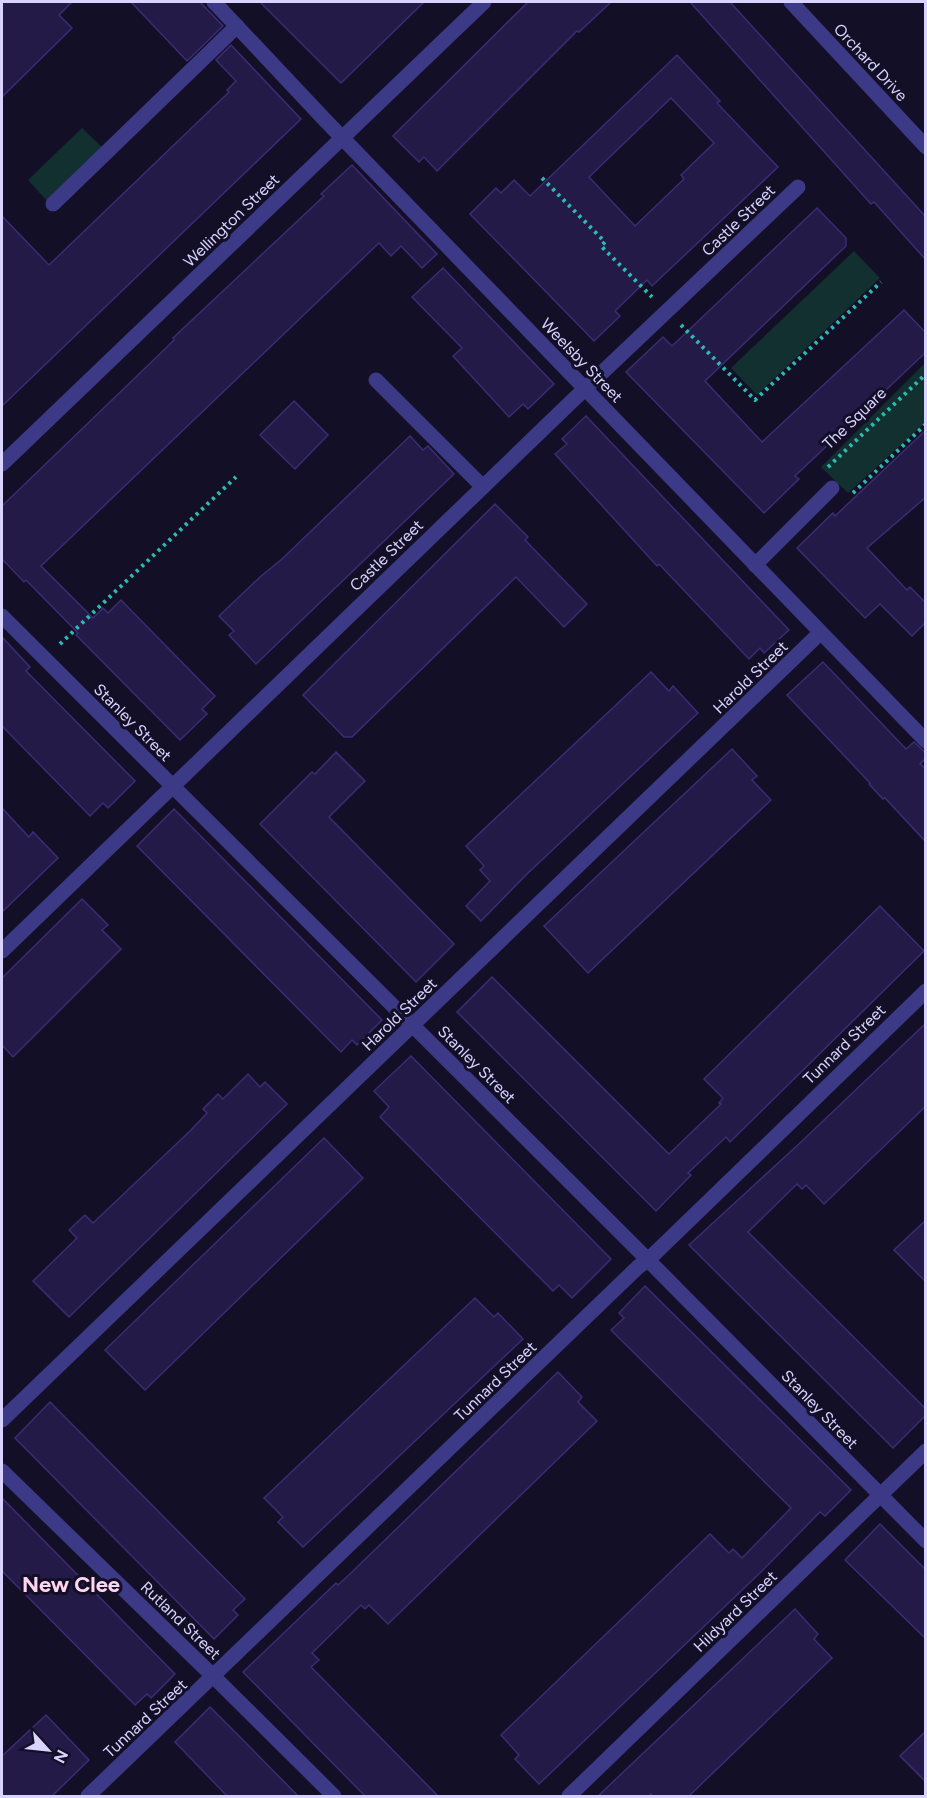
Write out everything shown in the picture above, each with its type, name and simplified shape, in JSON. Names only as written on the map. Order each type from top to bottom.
[{"type":"street","name":"Wellington Street","points":[[2,464],[484,2]]},
{"type":"street","name":"Orchard Drive","points":[[791,2],[926,147]]},
{"type":"street","name":"Weelsby Street","points":[[224,5],[237,26],[585,390],[926,741]]},
{"type":"street","points":[[53,204],[237,26]]},
{"type":"street","name":"Castle Street","points":[[2,951],[798,187]]},
{"type":"street","points":[[376,380],[483,487]]},
{"type":"street","points":[[754,565],[832,488]]},
{"type":"street","name":"Stanley Street","points":[[2,616],[648,1260],[926,1541]]},
{"type":"street","name":"Harold Street","points":[[2,1420],[820,633]]},
{"type":"street","name":"Tunnard Street","points":[[88,1797],[926,991]]},
{"type":"street","name":"Hildyard Street","points":[[569,1797],[926,1451]]},
{"type":"street","name":"Rutland Street","points":[[2,1472],[214,1677],[334,1797]]},
{"type":"path","points":[[542,178],[605,242],[601,246],[755,400],[881,282]]},
{"type":"path","name":"The Square","points":[[832,488],[820,475],[926,375]]},
{"type":"path","points":[[832,488],[845,501],[926,424]]},
{"type":"path","points":[[44,659],[236,477]]},
{"type":"green space","points":[[82,128],[104,149],[48,202],[28,180]]},
{"type":"green space","points":[[854,251],[880,278],[757,395],[731,368]]},
{"type":"green space","points":[[925,363],[925,423],[848,493],[821,467]]},
{"type":"building","points":[[2,2],[72,2],[59,15],[72,28],[2,97]]},
{"type":"building","points":[[131,2],[200,2],[223,26],[187,61]]},
{"type":"building","points":[[260,2],[424,2],[341,83]]},
{"type":"building","points":[[528,2],[611,2],[579,32],[577,31],[437,171],[424,157],[419,162],[393,136]]},
{"type":"building","points":[[690,2],[730,2],[926,217],[926,260],[874,202],[871,204]]},
{"type":"building","points":[[231,45],[301,119],[2,406],[2,216],[49,265],[229,92],[227,90],[236,81],[216,60]]},
{"type":"building","points":[[677,55],[720,101],[717,103],[778,167],[652,286],[647,280],[615,311],[620,316],[594,341],[470,214],[496,188],[501,193],[514,180],[530,196]],"holes":[[[671,98],[714,143],[681,175],[684,179],[635,226],[589,177]]]},
{"type":"building","points":[[352,165],[437,254],[422,268],[401,246],[391,256],[379,243],[41,566],[93,618],[103,608],[108,613],[121,600],[215,696],[202,709],[207,714],[180,740],[76,635],[78,633],[26,580],[24,582],[2,559],[2,506],[167,347],[174,340],[173,338],[324,196],[321,194]]},
{"type":"building","points":[[817,208],[846,238],[846,246],[705,381],[762,442],[904,310],[926,333],[926,352],[795,476],[799,479],[764,513],[626,372],[663,337],[672,346]]},
{"type":"building","points":[[443,268],[554,384],[528,409],[523,404],[509,417],[453,356],[462,348],[412,297]]},
{"type":"building","points":[[294,401],[328,435],[295,469],[260,435]]},
{"type":"building","points":[[586,416],[789,630],[764,653],[760,648],[749,659],[659,564],[657,566],[555,454],[567,444],[562,439]]},
{"type":"building","points":[[926,430],[926,497],[867,548],[907,590],[910,587],[926,603],[926,622],[912,636],[880,604],[865,618],[797,548],[833,513],[835,516]]},
{"type":"building","points":[[410,436],[423,450],[428,446],[454,474],[256,664],[229,635],[234,631],[219,616]]},
{"type":"building","points":[[495,504],[528,537],[525,540],[587,604],[564,627],[516,577],[352,737],[344,737],[303,695]]},
{"type":"building","points":[[2,637],[30,667],[26,671],[135,781],[108,808],[103,803],[90,816],[2,726]]},
{"type":"building","points":[[823,662],[906,749],[914,742],[926,753],[926,758],[920,764],[926,769],[926,842],[787,695]]},
{"type":"building","points":[[651,672],[669,691],[673,686],[698,713],[528,873],[481,921],[466,906],[490,881],[480,870],[484,866],[466,846]]},
{"type":"building","points":[[732,749],[757,776],[752,780],[771,800],[588,973],[544,926]]},
{"type":"building","points":[[336,752],[365,781],[329,817],[454,944],[416,982],[260,824],[312,772],[315,774]]},
{"type":"building","points":[[2,808],[29,837],[33,832],[58,858],[2,912]]},
{"type":"building","points":[[174,809],[382,1020],[357,1045],[352,1040],[341,1052],[137,846]]},
{"type":"building","points":[[82,899],[108,925],[102,930],[121,949],[13,1057],[2,1045],[2,978]]},
{"type":"building","points":[[880,906],[924,951],[730,1142],[726,1137],[688,1173],[691,1175],[656,1211],[457,1012],[492,977],[669,1154],[721,1104],[719,1103],[723,1098],[704,1079]]},
{"type":"building","points":[[926,1023],[926,1106],[824,1204],[806,1185],[802,1189],[797,1184],[748,1232],[926,1409],[926,1415],[893,1448],[689,1245]]},
{"type":"building","points":[[411,1056],[611,1259],[572,1298],[559,1285],[553,1291],[380,1117],[389,1107],[374,1091]]},
{"type":"building","points":[[248,1074],[260,1087],[265,1082],[287,1104],[69,1317],[33,1281],[77,1238],[69,1230],[85,1215],[93,1223],[190,1131],[207,1113],[203,1109],[218,1094],[223,1099]]},
{"type":"building","points":[[324,1138],[363,1178],[145,1390],[105,1350]]},
{"type":"building","points":[[926,1220],[926,1282],[894,1250]]},
{"type":"building","points":[[645,1286],[851,1490],[825,1516],[820,1512],[762,1571],[539,1784],[515,1759],[519,1755],[501,1735],[710,1534],[729,1553],[733,1549],[742,1558],[791,1508],[611,1330],[624,1318],[619,1313]]},
{"type":"building","points":[[475,1298],[494,1317],[498,1313],[523,1339],[303,1547],[278,1522],[283,1517],[264,1498]]},
{"type":"building","points":[[558,1372],[582,1397],[578,1402],[597,1421],[388,1624],[369,1605],[365,1609],[361,1605],[312,1653],[319,1660],[311,1667],[439,1797],[366,1797],[243,1672],[336,1583],[338,1585],[352,1572]]},
{"type":"building","points":[[50,1402],[245,1599],[233,1610],[238,1615],[214,1639],[15,1438]]},
{"type":"building","points":[[2,1498],[175,1674],[151,1698],[147,1694],[135,1705],[2,1571]]},
{"type":"building","points":[[880,1524],[926,1570],[926,1639],[845,1560]]},
{"type":"building","points":[[795,1609],[818,1634],[814,1639],[832,1658],[688,1797],[653,1797],[651,1794],[648,1797],[597,1797]]},
{"type":"building","points":[[210,1707],[299,1797],[228,1797],[175,1742]]},
{"type":"building","points":[[46,1715],[89,1760],[51,1797],[2,1797],[2,1756]]},
{"type":"building","points":[[926,1731],[926,1782],[900,1756]]},
{"type":"district","name":"New Clee","points":[[71,1584]]}]
